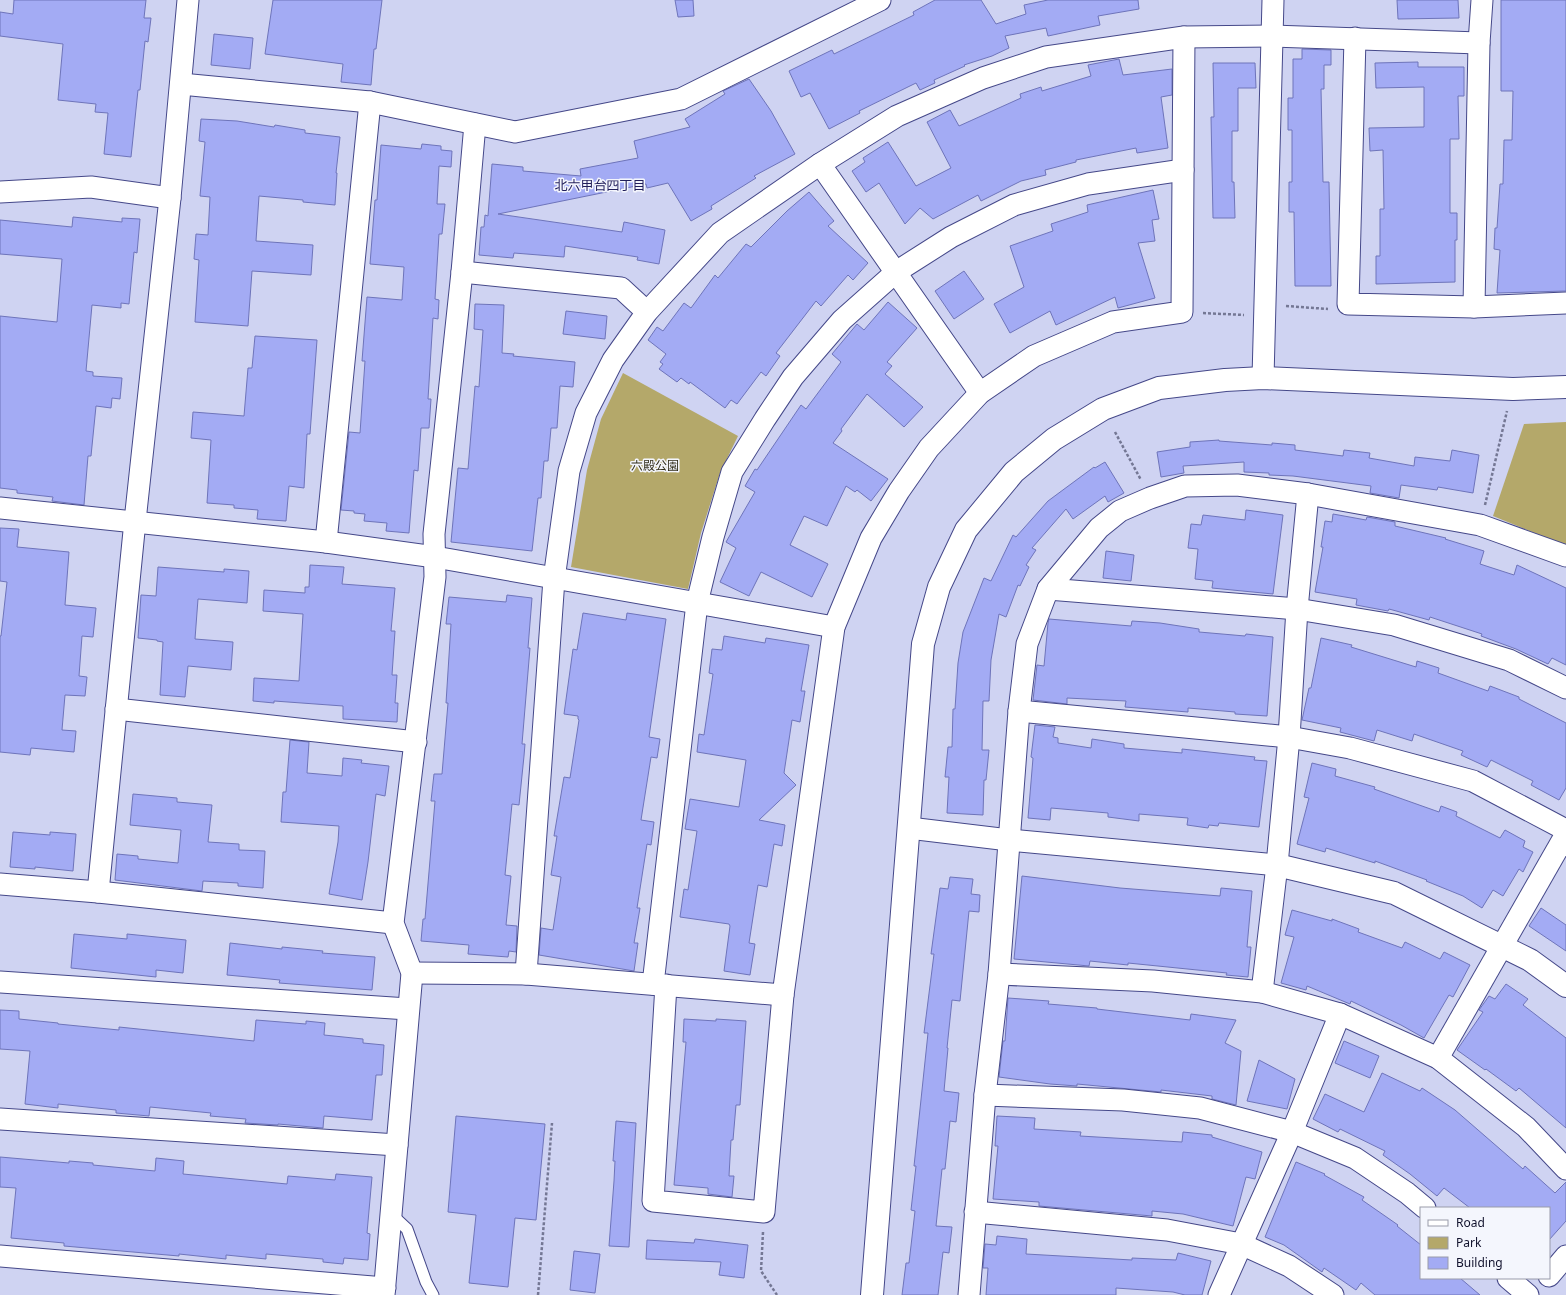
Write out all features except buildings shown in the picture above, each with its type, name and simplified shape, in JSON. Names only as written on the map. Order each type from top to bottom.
[{"type":"street","points":[[98,892],[135,521],[170,198],[188,0]]},
{"type":"street","points":[[181,84],[370,102],[515,132],[681,99],[880,0]]},
{"type":"street","points":[[1263,378],[1273,0]]},
{"type":"street","points":[[1474,307],[1478,43],[1482,0]]},
{"type":"street","points":[[526,974],[554,579],[569,471],[586,413],[613,360],[647,312],[720,233],[820,164],[898,116],[983,78],[1046,57],[1184,37],[1272,36],[1478,43]]},
{"type":"street","points":[[1183,170],[1088,184],[1014,205],[951,237],[896,272],[842,320],[793,377],[732,472],[713,537],[697,603],[660,985],[653,1201],[764,1212],[783,995],[834,627],[871,538],[899,492],[929,448],[980,393],[1034,356],[1113,322],[1182,312],[1184,37]]},
{"type":"street","points":[[1355,38],[1348,304],[1474,307],[1566,303]]},
{"type":"street","points":[[326,542],[370,102]]},
{"type":"street","points":[[0,1256],[384,1291],[412,973],[393,924],[435,577],[434,534],[462,272],[475,124]]},
{"type":"street","points":[[820,164],[980,393]]},
{"type":"street","points":[[0,192],[91,187],[170,198]]},
{"type":"street","points":[[462,272],[622,288],[647,312]]},
{"type":"street","points":[[872,1295],[923,644],[939,587],[966,530],[1014,472],[1054,439],[1103,409],[1159,388],[1225,380],[1263,378],[1513,389],[1566,387]]},
{"type":"street","points":[[969,1295],[985,1096],[999,974],[1019,711],[1027,644],[1048,589],[1098,528],[1120,511],[1150,498],[1185,486],[1237,485],[1308,494],[1480,525],[1566,556]]},
{"type":"street","points":[[1262,992],[1277,865],[1289,737],[1297,609],[1308,494]]},
{"type":"street","points":[[0,508],[326,542],[435,557],[834,627]]},
{"type":"street","points":[[1048,589],[1297,609],[1394,625],[1509,660],[1566,688]]},
{"type":"street","points":[[116,709],[416,742]]},
{"type":"street","points":[[1019,711],[1289,737],[1350,748],[1473,781],[1566,830]]},
{"type":"street","points":[[909,828],[1009,840],[1277,865],[1394,893],[1530,960],[1566,986]]},
{"type":"street","points":[[1438,1058],[1566,834]]},
{"type":"street","points":[[0,884],[98,892],[393,924]]},
{"type":"street","points":[[412,973],[526,974],[783,995]]},
{"type":"street","points":[[999,974],[1153,981],[1262,992],[1340,1014],[1438,1058],[1526,1127],[1566,1169]]},
{"type":"street","points":[[0,982],[408,1009]]},
{"type":"street","points":[[1219,1295],[1292,1132],[1340,1014]]},
{"type":"street","points":[[985,1096],[1123,1100],[1200,1108],[1292,1132],[1355,1158],[1407,1193],[1424,1207]]},
{"type":"street","points":[[0,1119],[397,1145]]},
{"type":"street","points":[[975,1212],[1167,1230],[1241,1244],[1289,1266],[1333,1295]]},
{"type":"street","points":[[1550,1275],[1566,1256]]},
{"type":"street","points":[[1509,1279],[1528,1295]]},
{"type":"street","points":[[1532,1295],[1546,1279]]},
{"type":"lane","points":[[391,1214],[407,1229],[432,1295]]},
{"type":"path","points":[[1283,306],[1335,309]]},
{"type":"path","points":[[1182,312],[1246,315]]},
{"type":"path","points":[[1480,525],[1507,411]]},
{"type":"path","points":[[1115,432],[1150,498]]},
{"type":"path","points":[[538,1295],[552,1123]]},
{"type":"path","points":[[764,1212],[761,1271],[777,1295]]},
{"type":"green space","name":"六殿公園","points":[[623,373],[738,436],[720,473],[701,533],[688,589],[571,567],[587,470],[601,419]]},
{"type":"green space","points":[[1566,422],[1566,546],[1493,516],[1524,424]]},
{"type":"district","name":"北六甲台四丁目","points":[[600,185]]}]
